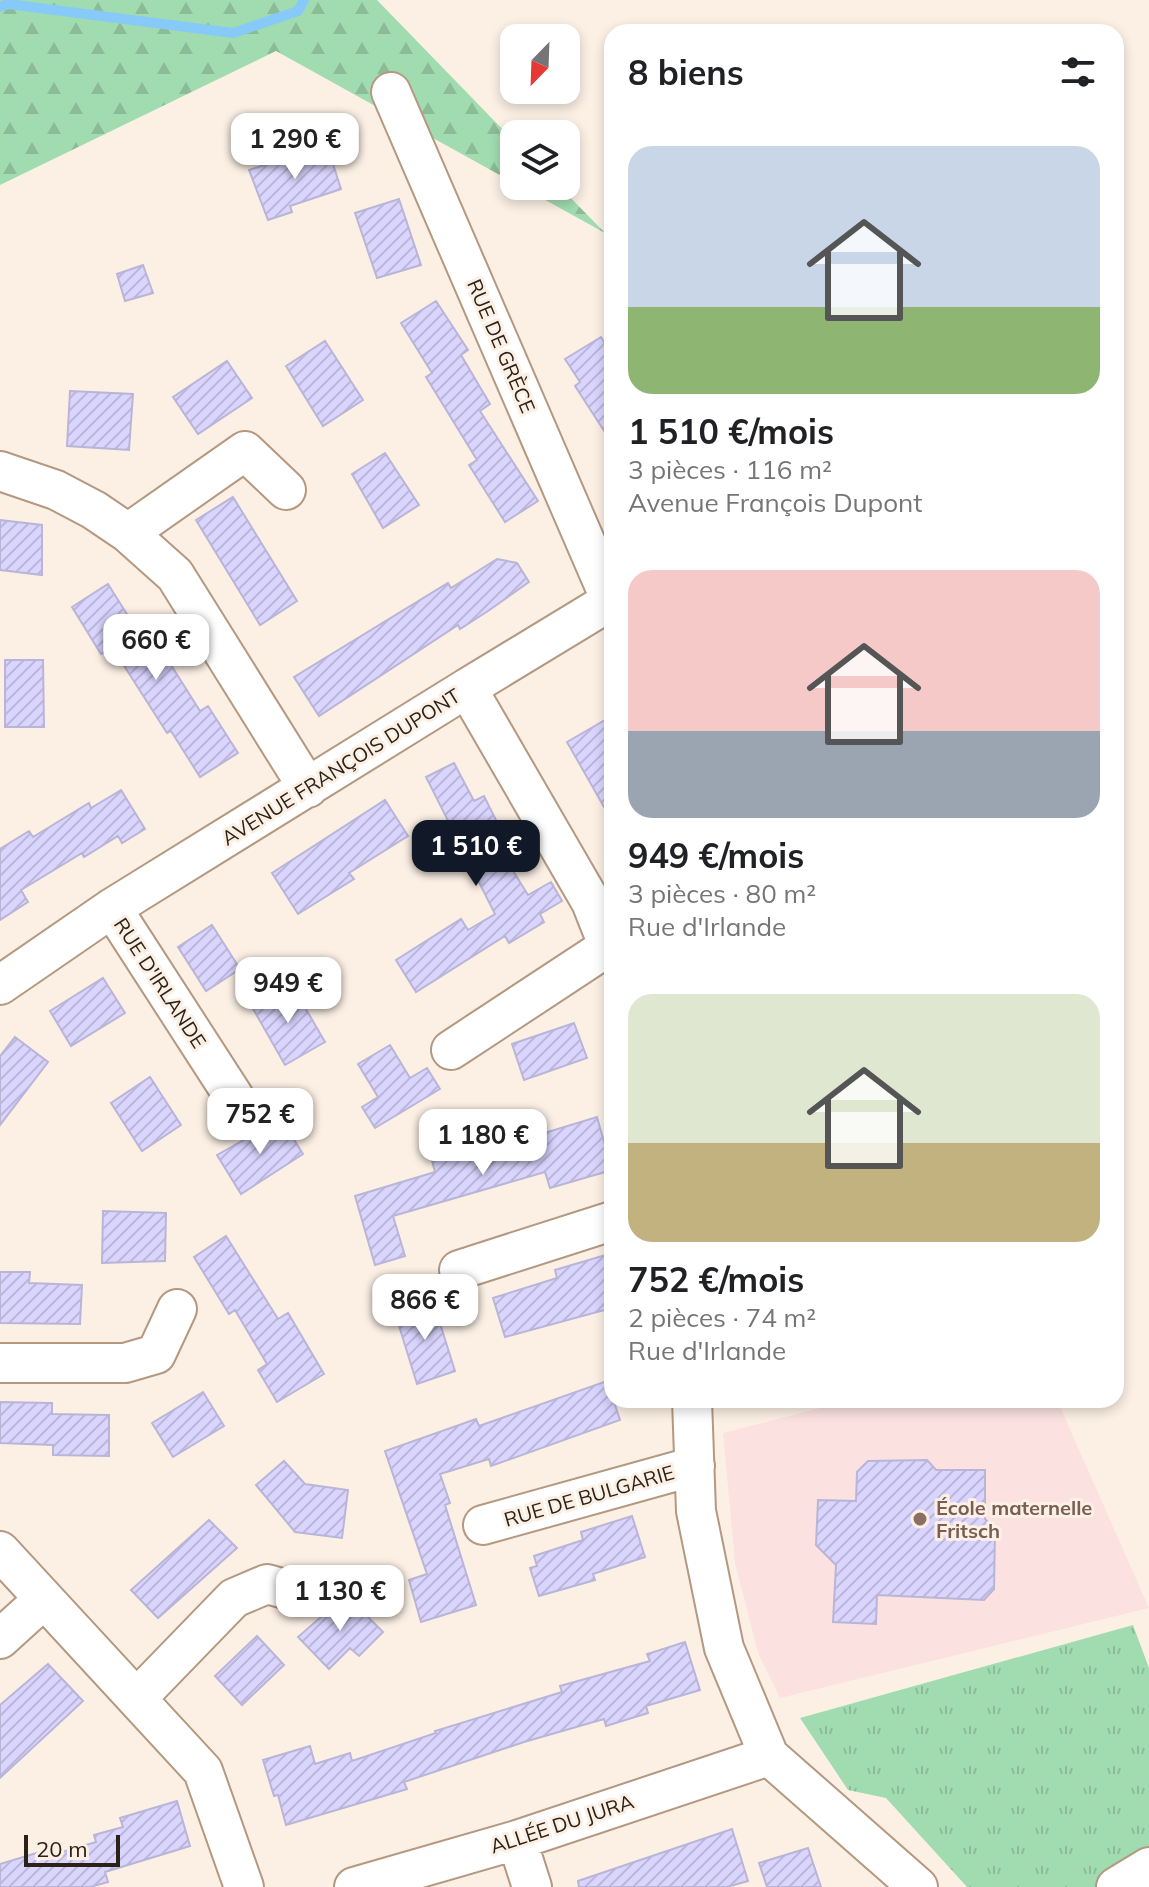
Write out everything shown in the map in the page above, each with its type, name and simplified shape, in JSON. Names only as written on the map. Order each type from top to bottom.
[{"type":"street","name":"RUE DE GRÈCE","points":[[391,92],[604,583]]},
{"type":"street","points":[[128,533],[245,451],[286,490]]},
{"type":"street","points":[[0,471],[56,490],[128,533],[175,575],[308,788]]},
{"type":"street","points":[[467,688],[604,606]]},
{"type":"street","name":"AVENUE FRANÇOIS DUPONT","points":[[0,985],[112,908],[467,688],[602,899]]},
{"type":"street","name":"RUE D'IRLANDE","points":[[112,908],[234,1097]]},
{"type":"street","points":[[451,1050],[604,955]]},
{"type":"street","points":[[459,1270],[604,1224]]},
{"type":"street","points":[[0,1363],[125,1363],[156,1354],[177,1309]]},
{"type":"street","points":[[692,1408],[696,1511],[724,1648],[769,1756],[918,1887]]},
{"type":"street","name":"RUE DE BULGARIE","points":[[483,1525],[695,1466]]},
{"type":"street","points":[[0,1551],[138,1697],[203,1771],[244,1887]]},
{"type":"street","points":[[138,1697],[234,1598],[267,1584],[292,1591]]},
{"type":"street","points":[[0,1639],[44,1599]]},
{"type":"street","name":"ALLÉE DU JURA","points":[[354,1887],[517,1840],[769,1756]]},
{"type":"street","points":[[517,1840],[532,1887]]},
{"type":"street","points":[[1116,1887],[1149,1867]]},
{"type":"shaded area","name":"École maternelle Fritsch","points":[[820,1408],[1061,1408],[1149,1608],[780,1698],[758,1653],[735,1563],[723,1433]]},
{"type":"green space","points":[[0,0],[377,0],[500,127],[500,175],[276,51],[0,185]]},
{"type":"green space","points":[[545,200],[573,200],[604,232]]},
{"type":"green space","points":[[1133,1625],[1149,1668],[1149,1887],[967,1887],[886,1798],[848,1790],[800,1718]]},
{"type":"building","points":[[327,145],[341,189],[290,206],[292,212],[268,220],[249,170]]},
{"type":"building","points":[[399,199],[421,265],[377,278],[355,213]]},
{"type":"building","points":[[143,265],[153,293],[125,301],[117,274]]},
{"type":"building","points":[[436,301],[468,350],[461,355],[490,404],[480,411],[538,501],[505,522],[469,465],[477,460],[426,377],[432,373],[401,323]]},
{"type":"building","points":[[601,337],[604,342],[604,431],[575,386],[580,382],[565,359]]},
{"type":"building","points":[[325,341],[363,400],[323,426],[286,366]]},
{"type":"building","points":[[227,361],[252,398],[198,434],[173,397]]},
{"type":"building","points":[[70,391],[133,394],[129,450],[67,446]]},
{"type":"building","points":[[385,453],[419,505],[383,528],[352,474]]},
{"type":"building","points":[[233,497],[297,601],[260,625],[196,520]]},
{"type":"building","points":[[0,520],[42,525],[42,575],[0,570]]},
{"type":"building","points":[[497,559],[517,563],[529,582],[460,629],[458,625],[319,716],[294,677],[448,583],[451,588]]},
{"type":"building","points":[[108,584],[157,662],[166,657],[200,711],[208,706],[238,753],[200,777],[171,731],[167,733],[112,647],[101,654],[72,607]]},
{"type":"building","points":[[5,660],[43,660],[44,727],[5,727]]},
{"type":"building","points":[[604,721],[604,807],[567,742]]},
{"type":"building","points":[[454,763],[474,801],[484,796],[501,830],[491,835],[528,895],[551,882],[562,901],[540,914],[544,922],[509,943],[505,936],[416,992],[396,960],[461,919],[468,930],[495,914],[426,777]]},
{"type":"building","points":[[121,790],[145,829],[122,843],[118,836],[84,857],[82,853],[21,890],[28,902],[0,920],[0,849],[29,831],[33,837],[89,803],[91,808]]},
{"type":"building","points":[[385,800],[408,836],[349,873],[354,879],[298,914],[272,873]]},
{"type":"building","points":[[212,925],[240,969],[206,991],[178,947]]},
{"type":"building","points":[[103,978],[125,1013],[71,1046],[50,1011]]},
{"type":"building","points":[[292,985],[325,1042],[285,1065],[252,1007]]},
{"type":"building","points":[[574,1023],[587,1058],[524,1080],[512,1044]]},
{"type":"building","points":[[15,1037],[48,1062],[0,1125],[0,1056]]},
{"type":"building","points":[[390,1045],[410,1078],[427,1068],[440,1089],[375,1128],[362,1107],[378,1097],[358,1064]]},
{"type":"building","points":[[150,1077],[181,1125],[142,1151],[111,1103]]},
{"type":"building","points":[[597,1117],[604,1142],[604,1172],[550,1188],[545,1172],[393,1216],[405,1256],[375,1265],[355,1196],[435,1172],[431,1157],[499,1138],[502,1146]]},
{"type":"building","points":[[281,1119],[303,1154],[241,1194],[217,1155]]},
{"type":"building","points":[[103,1211],[166,1213],[165,1261],[102,1263]]},
{"type":"building","points":[[226,1236],[278,1319],[288,1313],[324,1374],[277,1402],[258,1370],[267,1364],[235,1310],[229,1314],[194,1257]]},
{"type":"building","points":[[604,1255],[604,1310],[505,1337],[493,1298],[557,1278],[555,1270]]},
{"type":"building","points":[[0,1272],[30,1272],[29,1283],[82,1285],[80,1324],[0,1323]]},
{"type":"building","points":[[433,1301],[455,1371],[417,1384],[395,1313]]},
{"type":"building","points":[[604,1382],[604,1408],[616,1408],[620,1420],[491,1466],[489,1459],[440,1474],[450,1503],[445,1505],[476,1605],[421,1622],[409,1580],[427,1574],[385,1451],[476,1419],[479,1426]]},
{"type":"building","points":[[203,1392],[224,1426],[173,1457],[152,1423]]},
{"type":"building","points":[[0,1402],[52,1403],[52,1414],[109,1415],[109,1456],[53,1455],[53,1445],[0,1443]]},
{"type":"building","points":[[927,1460],[936,1470],[985,1470],[985,1519],[995,1529],[994,1589],[984,1600],[877,1595],[876,1624],[833,1622],[836,1565],[816,1545],[818,1500],[856,1501],[857,1472],[868,1461]]},
{"type":"building","points":[[284,1461],[305,1484],[348,1490],[342,1538],[295,1532],[256,1485]]},
{"type":"building","points":[[632,1516],[645,1557],[593,1574],[595,1580],[539,1596],[530,1568],[537,1566],[534,1556],[583,1540],[581,1532]]},
{"type":"building","points":[[209,1520],[237,1548],[158,1618],[131,1590]]},
{"type":"building","points":[[346,1595],[383,1632],[359,1656],[350,1648],[329,1669],[298,1637]]},
{"type":"building","points":[[257,1636],[284,1665],[242,1705],[215,1676]]},
{"type":"building","points":[[685,1642],[700,1690],[646,1706],[648,1713],[606,1726],[604,1719],[524,1742],[404,1782],[407,1789],[286,1825],[278,1795],[274,1796],[263,1760],[310,1746],[315,1764],[350,1753],[352,1761],[435,1731],[562,1692],[560,1686],[650,1661],[647,1654]]},
{"type":"building","points":[[48,1664],[83,1701],[0,1778],[0,1705]]},
{"type":"building","points":[[177,1801],[190,1846],[105,1872],[108,1882],[90,1887],[0,1887],[0,1864],[43,1851],[45,1857],[96,1842],[94,1835],[123,1827],[120,1818]]},
{"type":"building","points":[[732,1829],[748,1881],[727,1887],[579,1887],[578,1881]]},
{"type":"building","points":[[808,1848],[821,1887],[767,1887],[759,1863]]},
{"type":"waterway","points":[[0,7],[8,4],[233,33],[298,11],[304,0]]},
{"type":"place","name":"École maternelle Fritsch","points":[[920,1519]]}]
